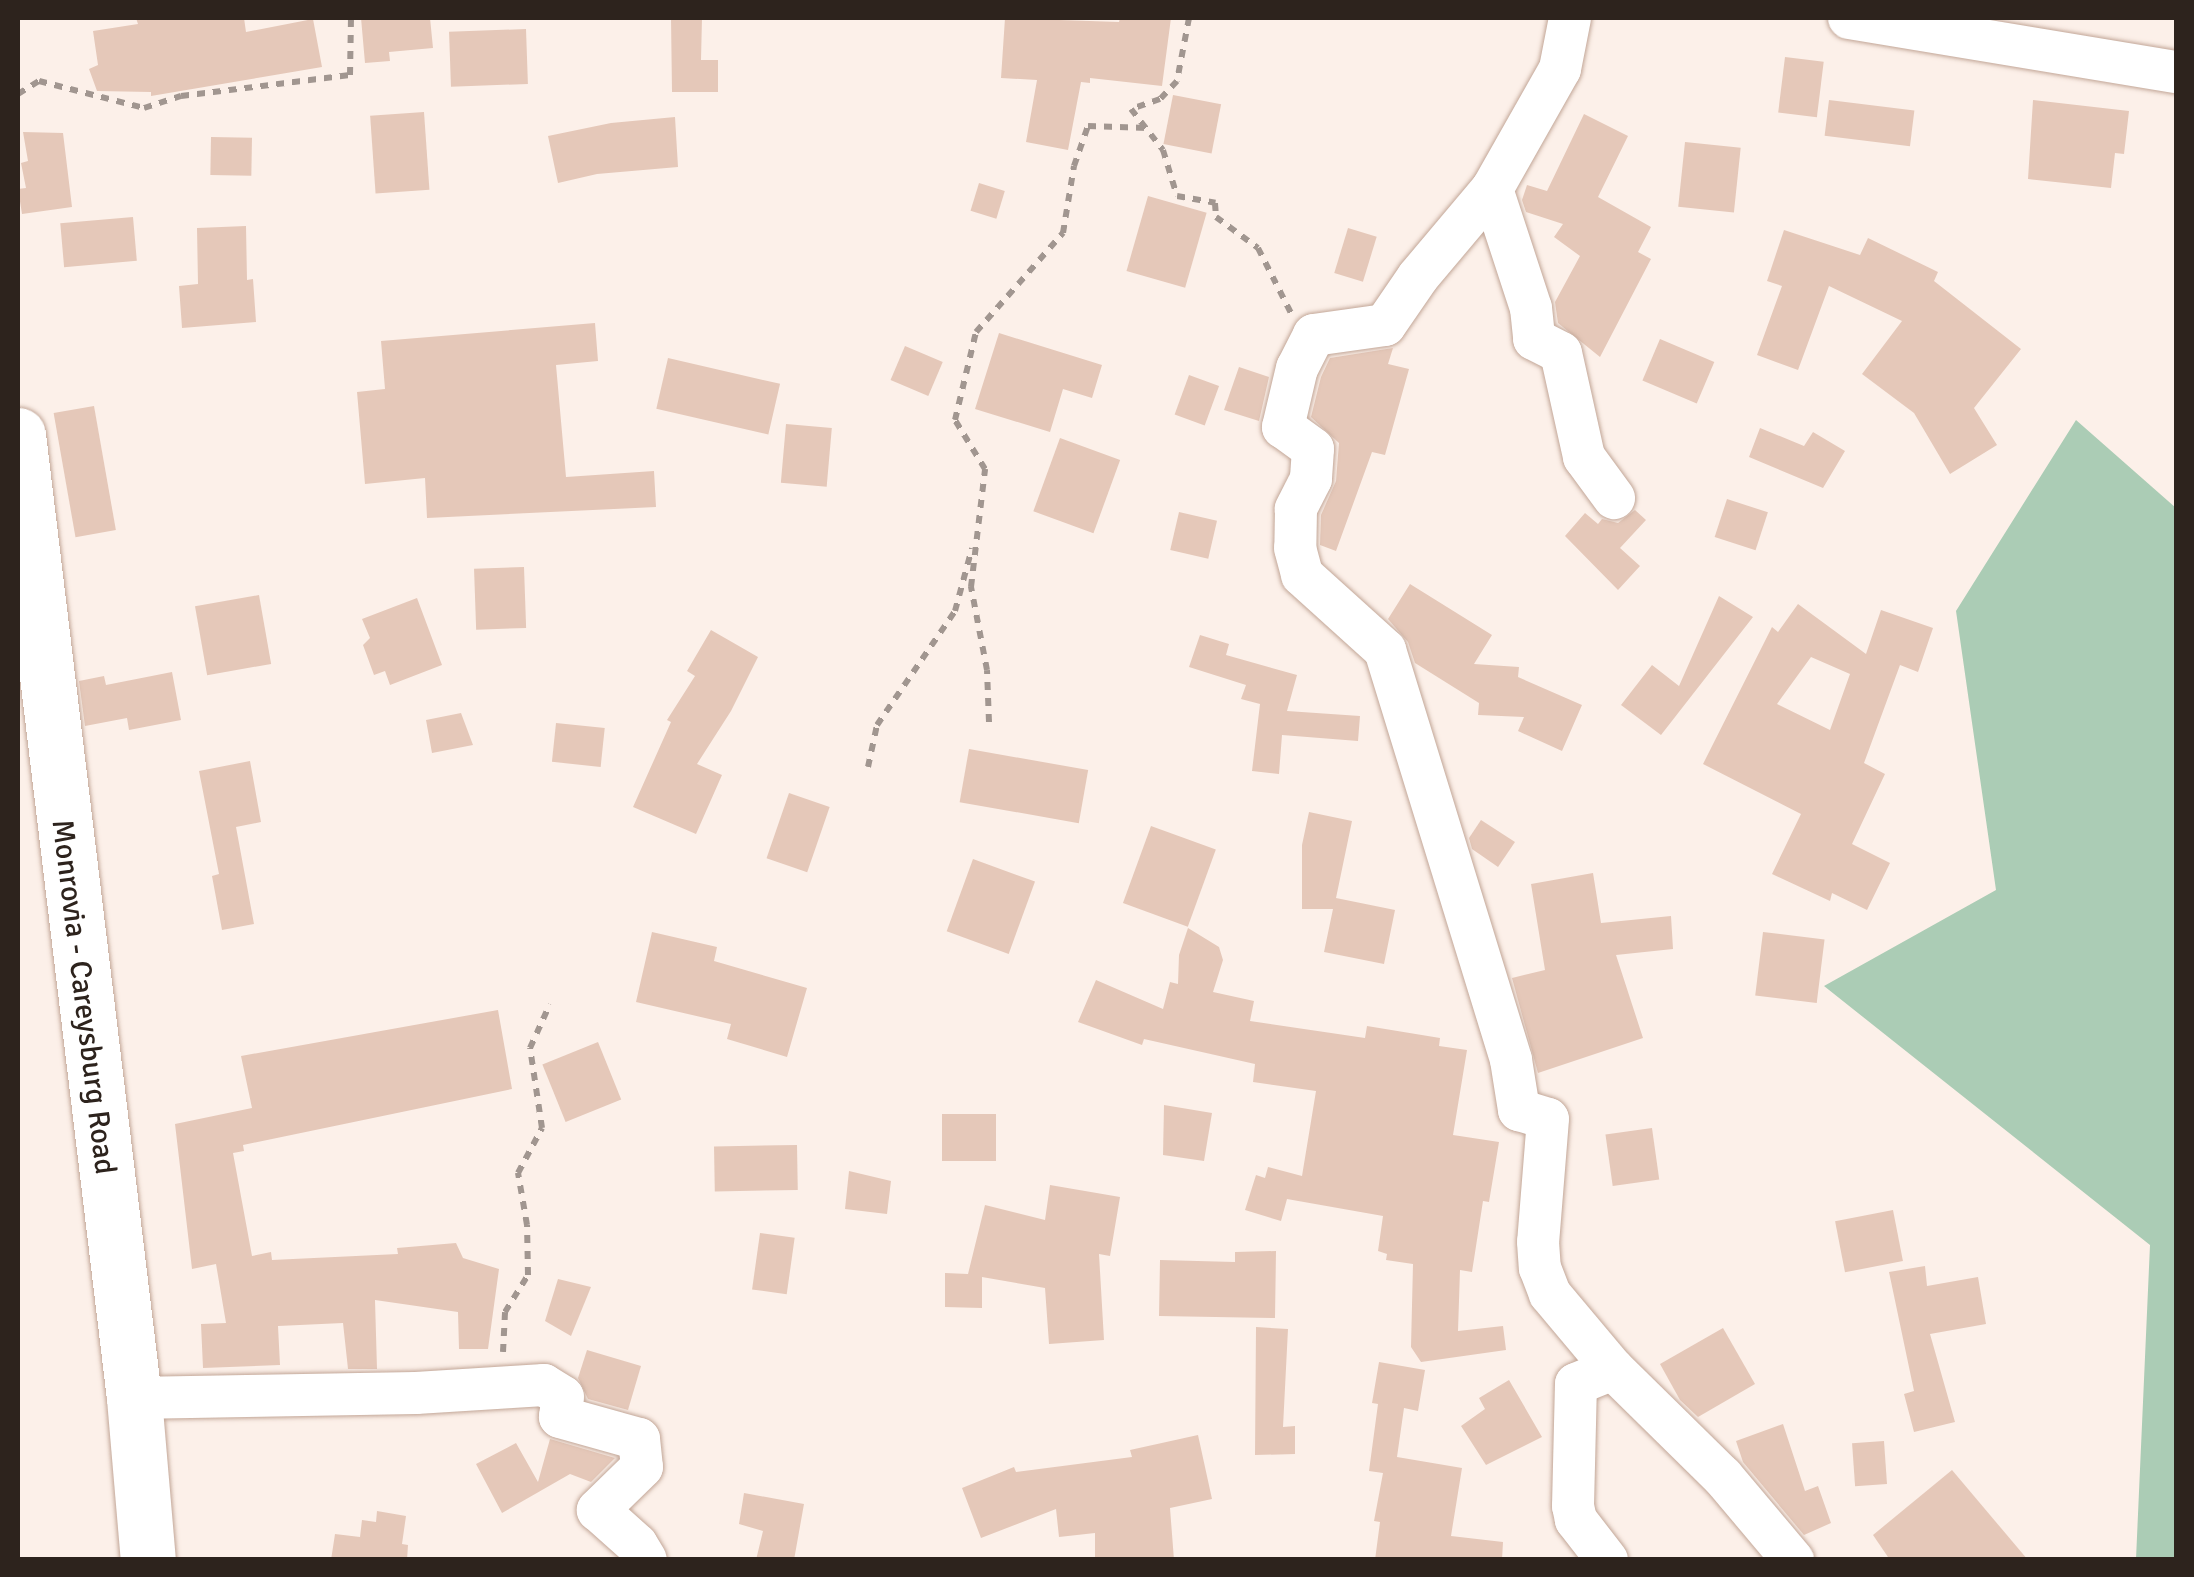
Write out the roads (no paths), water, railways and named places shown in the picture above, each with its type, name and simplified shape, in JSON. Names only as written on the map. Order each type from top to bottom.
[{"type":"main road","name":"Monrovia - Careysburg Road","points":[[18,435],[47,708],[134,1398],[148,1560]]},
{"type":"street","points":[[1570,18],[1560,69],[1492,189],[1418,277],[1386,325],[1314,336],[1298,368],[1282,427],[1313,449],[1310,478],[1296,509],[1295,548],[1302,576],[1384,650],[1512,1060],[1518,1110],[1548,1119],[1540,1268],[1550,1294],[1612,1369],[1723,1477],[1792,1560]]},
{"type":"street","points":[[1849,18],[2176,72]]},
{"type":"street","points":[[1492,189],[1531,308],[1534,339],[1561,353],[1584,458],[1614,498]]},
{"type":"street","points":[[1607,1560],[1576,1520],[1573,1506],[1576,1384],[1612,1369]]},
{"type":"street","points":[[134,1398],[416,1393],[544,1385],[564,1397],[560,1417],[639,1439],[642,1467],[598,1510],[637,1545],[646,1560]]}]
